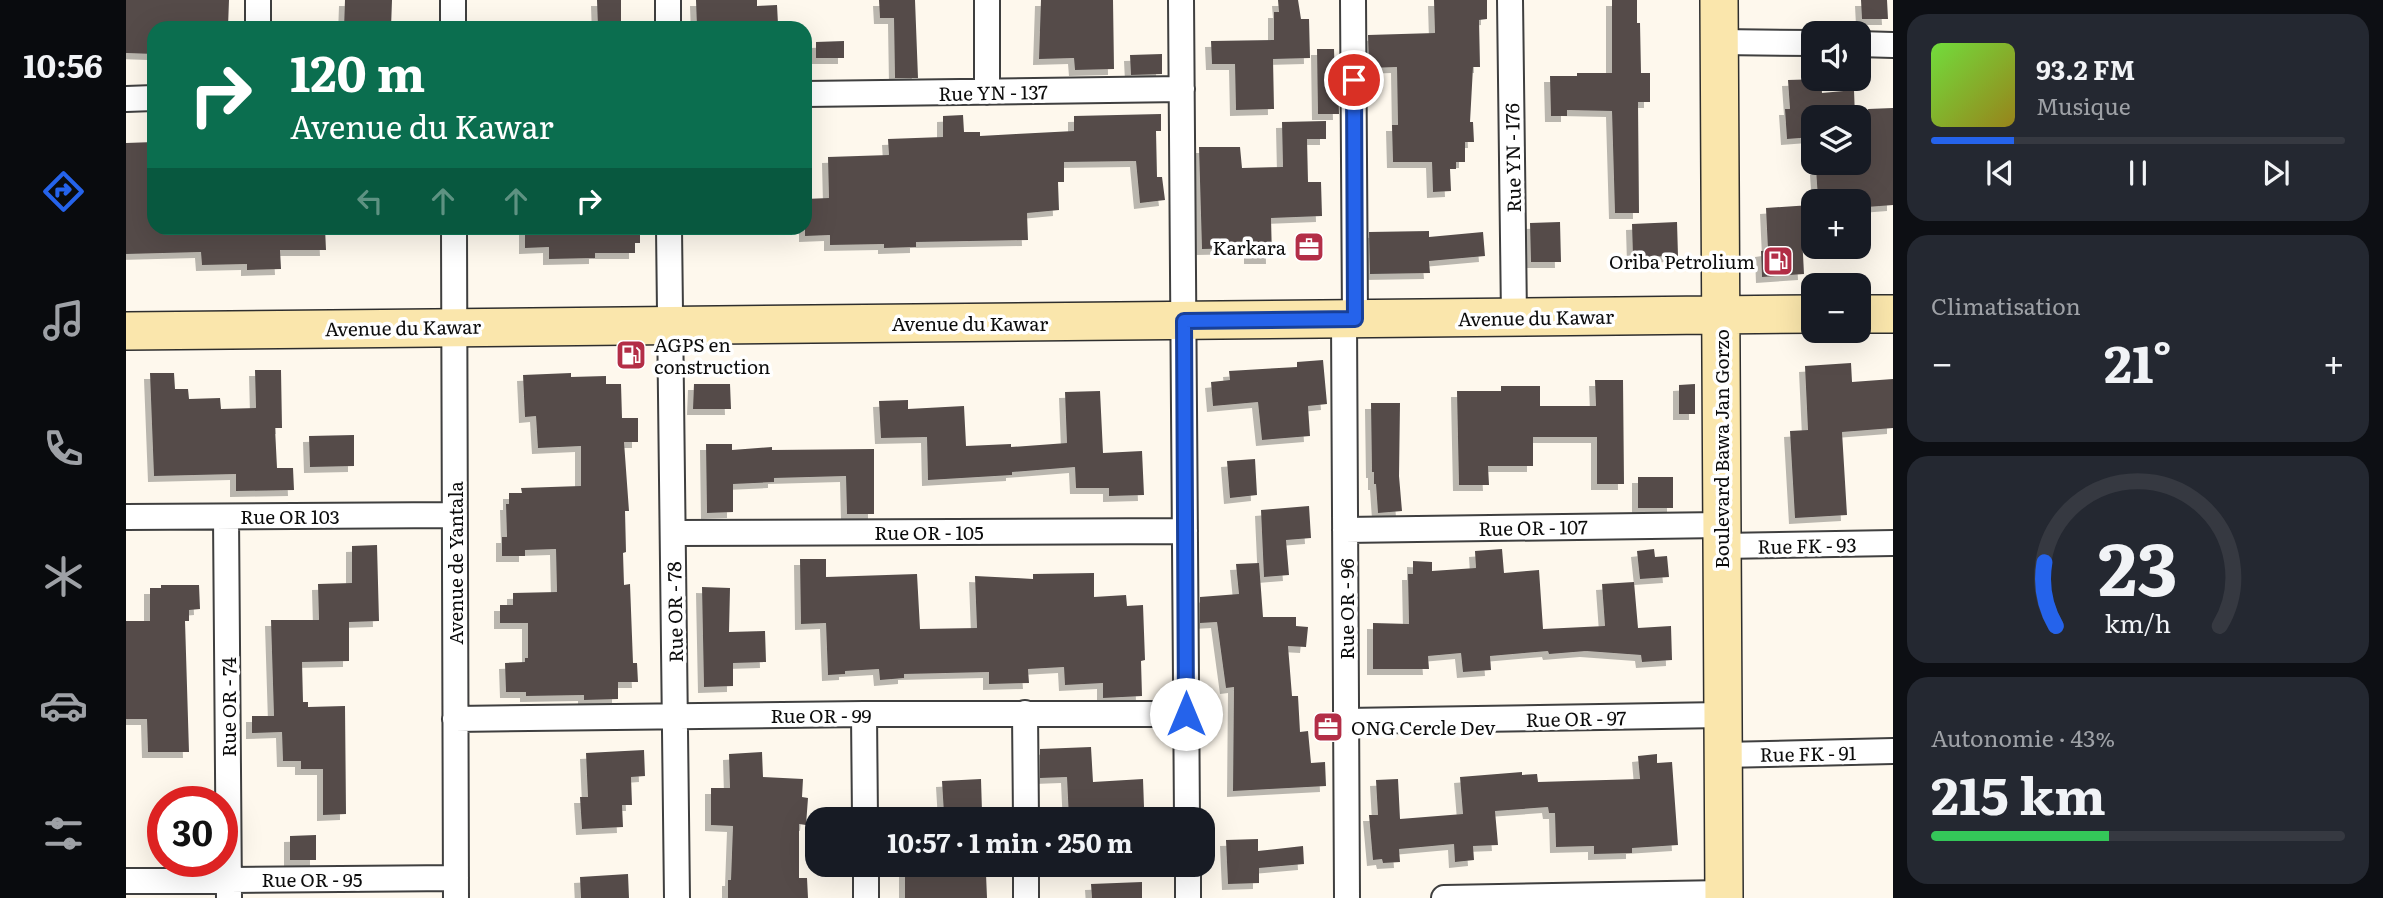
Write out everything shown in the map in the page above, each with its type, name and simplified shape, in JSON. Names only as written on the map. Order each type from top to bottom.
[{"type":"street","points":[[258,0],[258,21]]},
{"type":"street","points":[[453,0],[453,21]]},
{"type":"street","points":[[668,0],[668,21]]},
{"type":"street","points":[[987,0],[987,92]]},
{"type":"street","points":[[1181,0],[1187,807]]},
{"type":"street","name":"Rue OR - 96","points":[[1348,898],[1345,530],[1353,0]]},
{"type":"street","name":"Rue YN - 176","points":[[1510,0],[1514,317]]},
{"type":"street","name":"Boulevard Bawa Jan Gorzo","points":[[1719,0],[1724,895]]},
{"type":"street","points":[[1719,42],[1801,44]]},
{"type":"street","points":[[1871,44],[1893,45]]},
{"type":"street","name":"Rue YN - 137","points":[[812,94],[1182,89]]},
{"type":"street","points":[[126,99],[147,98]]},
{"type":"street","name":"Avenue de Yantala","points":[[454,235],[456,888]]},
{"type":"street","name":"Rue OR - 78","points":[[669,235],[677,898]]},
{"type":"street","name":"Avenue du Kawar","points":[[126,331],[1801,314]]},
{"type":"street","points":[[1871,314],[1893,314]]},
{"type":"street","name":"Rue OR 103","points":[[126,517],[454,515]]},
{"type":"street","name":"Rue OR - 74","points":[[226,517],[229,889]]},
{"type":"street","name":"Rue OR - 107","points":[[1345,530],[1722,535]]},
{"type":"street","name":"Rue OR - 105","points":[[673,533],[1185,531]]},
{"type":"street","name":"Rue FK - 93","points":[[1722,535],[1893,543]]},
{"type":"street","points":[[1026,713],[1026,807]]},
{"type":"street","points":[[864,714],[865,807]]},
{"type":"street","name":"Rue OR - 99","points":[[455,719],[864,714],[1186,714]]},
{"type":"street","name":"Rue OR - 97","points":[[1346,721],[1722,715]]},
{"type":"street","name":"Rue FK - 91","points":[[1722,755],[1893,751]]},
{"type":"street","points":[[866,877],[866,898]]},
{"type":"street","points":[[1026,877],[1026,898]]},
{"type":"street","points":[[1188,877],[1188,898]]},
{"type":"street","name":"Rue OR - 95","points":[[126,881],[229,889],[456,888]]},
{"type":"street","points":[[1444,898],[1724,895]]},
{"type":"building","points":[[126,0],[229,0],[228,21],[147,21],[147,54],[126,53]]},
{"type":"building","points":[[345,0],[392,0],[391,21],[344,21]]},
{"type":"building","points":[[597,0],[621,0],[621,21],[598,21]]},
{"type":"building","points":[[696,0],[757,0],[757,6],[777,5],[778,21],[697,21]]},
{"type":"building","points":[[879,0],[915,0],[918,78],[895,78],[894,18],[880,18]]},
{"type":"building","points":[[1041,0],[1113,0],[1114,69],[1075,70],[1074,58],[1039,59]]},
{"type":"building","points":[[1278,0],[1298,0],[1301,19],[1309,19],[1310,58],[1273,59],[1274,109],[1236,110],[1235,64],[1212,64],[1211,41],[1274,40],[1274,12],[1279,12]]},
{"type":"building","points":[[1434,0],[1487,0],[1487,19],[1479,20],[1480,67],[1473,67],[1470,122],[1473,122],[1474,142],[1465,142],[1465,162],[1456,162],[1456,169],[1450,169],[1451,191],[1433,192],[1432,162],[1393,162],[1392,125],[1398,125],[1397,67],[1369,68],[1368,35],[1435,33]]},
{"type":"building","points":[[1612,0],[1637,0],[1641,73],[1650,73],[1650,102],[1638,102],[1639,213],[1615,213],[1612,111],[1567,110],[1567,116],[1551,116],[1550,76],[1612,73]]},
{"type":"building","points":[[1861,0],[1887,0],[1888,19],[1862,19]]},
{"type":"building","points":[[844,41],[844,58],[816,58],[816,42]]},
{"type":"building","points":[[1317,49],[1334,49],[1339,114],[1318,114]]},
{"type":"building","points":[[1162,54],[1162,74],[1131,75],[1130,55]]},
{"type":"building","points":[[1788,80],[1801,80],[1801,91],[1854,91],[1855,105],[1801,105],[1801,138],[1787,139],[1785,109],[1790,109]]},
{"type":"building","points":[[1893,108],[1893,205],[1871,207],[1871,189],[1817,189],[1816,175],[1871,175],[1871,109]]},
{"type":"building","points":[[1161,114],[1161,131],[1156,131],[1157,177],[1162,177],[1165,200],[1140,203],[1136,161],[1064,162],[1064,182],[1058,182],[1059,210],[1027,213],[1028,240],[916,242],[916,247],[884,248],[884,244],[830,245],[830,235],[805,236],[812,235],[812,199],[829,198],[828,157],[889,155],[888,139],[943,137],[943,116],[963,115],[964,132],[980,132],[980,136],[1074,131],[1074,116]]},
{"type":"building","points":[[1326,121],[1326,139],[1307,139],[1308,182],[1321,182],[1322,216],[1271,218],[1272,258],[1250,258],[1250,248],[1202,249],[1199,147],[1240,147],[1242,168],[1283,167],[1282,122]]},
{"type":"building","points":[[147,142],[147,235],[325,235],[326,250],[280,250],[281,269],[247,270],[247,264],[202,265],[201,252],[126,254],[126,143]]},
{"type":"building","points":[[1801,206],[1801,259],[1803,259],[1804,273],[1762,277],[1761,251],[1768,250],[1766,208]]},
{"type":"building","points":[[1560,222],[1561,262],[1531,262],[1530,223]]},
{"type":"building","points":[[1677,222],[1678,256],[1633,257],[1632,224]]},
{"type":"building","points":[[1429,231],[1429,237],[1483,232],[1485,256],[1429,261],[1430,273],[1370,274],[1369,232]]},
{"type":"building","points":[[525,235],[640,235],[640,243],[635,243],[635,253],[595,253],[595,258],[549,259],[549,247],[525,248]]},
{"type":"building","points":[[1323,360],[1327,404],[1308,406],[1310,436],[1262,440],[1258,402],[1213,406],[1211,382],[1230,380],[1229,371],[1297,367],[1297,362]]},
{"type":"building","points":[[1851,363],[1852,382],[1893,379],[1893,428],[1842,432],[1847,515],[1795,518],[1790,431],[1808,430],[1805,366]]},
{"type":"building","points":[[255,370],[281,370],[282,428],[275,428],[277,468],[293,468],[294,490],[236,491],[236,474],[154,476],[150,373],[174,373],[175,389],[188,389],[189,399],[220,398],[221,409],[256,408]]},
{"type":"building","points":[[571,373],[571,377],[606,376],[606,384],[621,384],[622,418],[638,418],[638,442],[624,442],[629,511],[625,511],[626,552],[623,553],[624,585],[630,584],[633,663],[637,663],[638,682],[618,682],[618,699],[584,700],[584,695],[526,696],[526,692],[506,692],[505,663],[525,662],[525,658],[528,658],[528,623],[500,623],[500,605],[513,605],[513,593],[557,592],[556,549],[525,550],[525,556],[502,556],[502,537],[507,537],[506,504],[509,504],[509,493],[522,493],[521,488],[581,486],[581,446],[538,448],[536,416],[525,417],[523,375]]},
{"type":"building","points":[[1595,380],[1623,380],[1624,484],[1597,484],[1597,437],[1533,437],[1533,466],[1488,466],[1489,485],[1459,485],[1457,391],[1501,391],[1501,386],[1540,386],[1540,406],[1596,406]]},
{"type":"building","points":[[694,384],[730,384],[731,409],[693,409]]},
{"type":"building","points":[[1695,384],[1695,414],[1679,414],[1679,385]]},
{"type":"building","points":[[1100,391],[1103,453],[1142,451],[1144,495],[1109,496],[1109,488],[1076,488],[1075,467],[1012,472],[1012,475],[928,480],[927,437],[881,438],[879,401],[908,400],[908,409],[964,406],[966,446],[1011,444],[1011,447],[1067,443],[1065,392]]},
{"type":"building","points":[[1371,403],[1400,403],[1399,476],[1402,511],[1378,513],[1376,484],[1372,472]]},
{"type":"building","points":[[354,435],[354,466],[310,467],[309,436]]},
{"type":"building","points":[[706,444],[732,444],[732,450],[772,447],[772,450],[874,449],[874,514],[847,514],[846,476],[774,478],[774,482],[733,484],[733,512],[707,513]]},
{"type":"building","points":[[1255,459],[1257,495],[1230,498],[1227,461]]},
{"type":"building","points":[[1638,477],[1673,477],[1673,508],[1638,508]]},
{"type":"building","points":[[1309,506],[1311,538],[1286,540],[1289,575],[1264,577],[1261,510]]},
{"type":"building","points":[[377,545],[379,621],[349,622],[349,661],[302,662],[303,702],[308,702],[308,707],[345,706],[346,814],[323,815],[323,769],[301,769],[301,761],[283,761],[282,732],[252,733],[252,716],[274,716],[271,620],[319,620],[318,584],[352,583],[352,546]]},
{"type":"building","points":[[1502,549],[1504,573],[1539,570],[1543,629],[1605,626],[1602,584],[1634,582],[1638,628],[1671,626],[1672,660],[1642,662],[1641,655],[1586,651],[1549,654],[1548,651],[1490,656],[1491,670],[1463,672],[1461,653],[1428,656],[1429,669],[1373,669],[1373,623],[1409,624],[1408,574],[1413,574],[1413,561],[1432,562],[1432,571],[1476,568],[1475,551]]},
{"type":"building","points":[[1654,549],[1655,557],[1667,556],[1669,577],[1640,579],[1637,551]]},
{"type":"building","points":[[800,559],[826,559],[826,577],[917,574],[920,629],[977,628],[975,576],[1033,579],[1033,574],[1094,573],[1094,597],[1126,595],[1127,606],[1143,605],[1145,660],[1141,661],[1142,696],[1103,698],[1103,683],[1065,685],[1064,667],[1028,669],[1029,683],[989,684],[989,672],[904,674],[904,678],[880,680],[879,669],[828,675],[826,623],[801,624]]},
{"type":"building","points":[[1259,563],[1263,617],[1296,617],[1296,626],[1308,627],[1306,647],[1288,646],[1292,696],[1298,696],[1300,732],[1308,731],[1311,763],[1325,762],[1326,786],[1233,791],[1234,687],[1226,688],[1217,622],[1200,623],[1200,597],[1239,594],[1236,564]]},
{"type":"building","points":[[161,585],[199,585],[200,609],[189,610],[189,621],[185,621],[189,752],[148,752],[147,719],[126,719],[126,621],[150,621],[150,588],[161,588]]},
{"type":"building","points":[[702,587],[730,588],[729,632],[765,631],[766,662],[733,663],[733,686],[704,687]]},
{"type":"building","points":[[1091,747],[1093,782],[1143,779],[1144,807],[1068,807],[1067,777],[1040,778],[1040,749]]},
{"type":"building","points":[[644,750],[645,776],[631,777],[632,805],[622,805],[623,827],[582,829],[580,797],[588,797],[586,753]]},
{"type":"building","points":[[762,752],[763,777],[803,779],[802,797],[808,798],[805,825],[799,824],[799,878],[807,878],[808,898],[728,898],[733,826],[711,825],[711,788],[730,788],[729,754]]},
{"type":"building","points":[[1657,754],[1657,763],[1672,762],[1678,845],[1632,848],[1632,853],[1594,854],[1594,846],[1556,847],[1555,813],[1549,813],[1548,807],[1495,811],[1498,845],[1473,846],[1474,860],[1455,862],[1454,844],[1399,849],[1400,862],[1383,863],[1382,859],[1373,860],[1369,815],[1378,815],[1376,780],[1398,779],[1400,819],[1463,814],[1460,777],[1522,772],[1522,775],[1537,774],[1538,782],[1640,779],[1638,756]]},
{"type":"building","points":[[981,779],[982,807],[944,807],[942,781]]},
{"type":"building","points":[[316,835],[316,860],[290,860],[290,836]]},
{"type":"building","points":[[1258,839],[1258,851],[1303,846],[1304,864],[1259,868],[1259,883],[1228,884],[1226,840]]},
{"type":"building","points":[[628,874],[629,898],[581,898],[580,877]]},
{"type":"building","points":[[905,877],[986,877],[987,898],[905,898]]},
{"type":"building","points":[[1142,882],[1142,898],[1092,898],[1091,884]]},
{"type":"place","name":"Karkara","points":[[1309,247]]},
{"type":"place","name":"Oriba Petrolium","points":[[1778,261]]},
{"type":"place","name":"AGPS en construction","points":[[631,355]]},
{"type":"place","name":"ONG Cercle Dev","points":[[1328,727]]},
{"type":"route","points":[[1186,714],[1184,321],[1355,319],[1354,80]]}]
